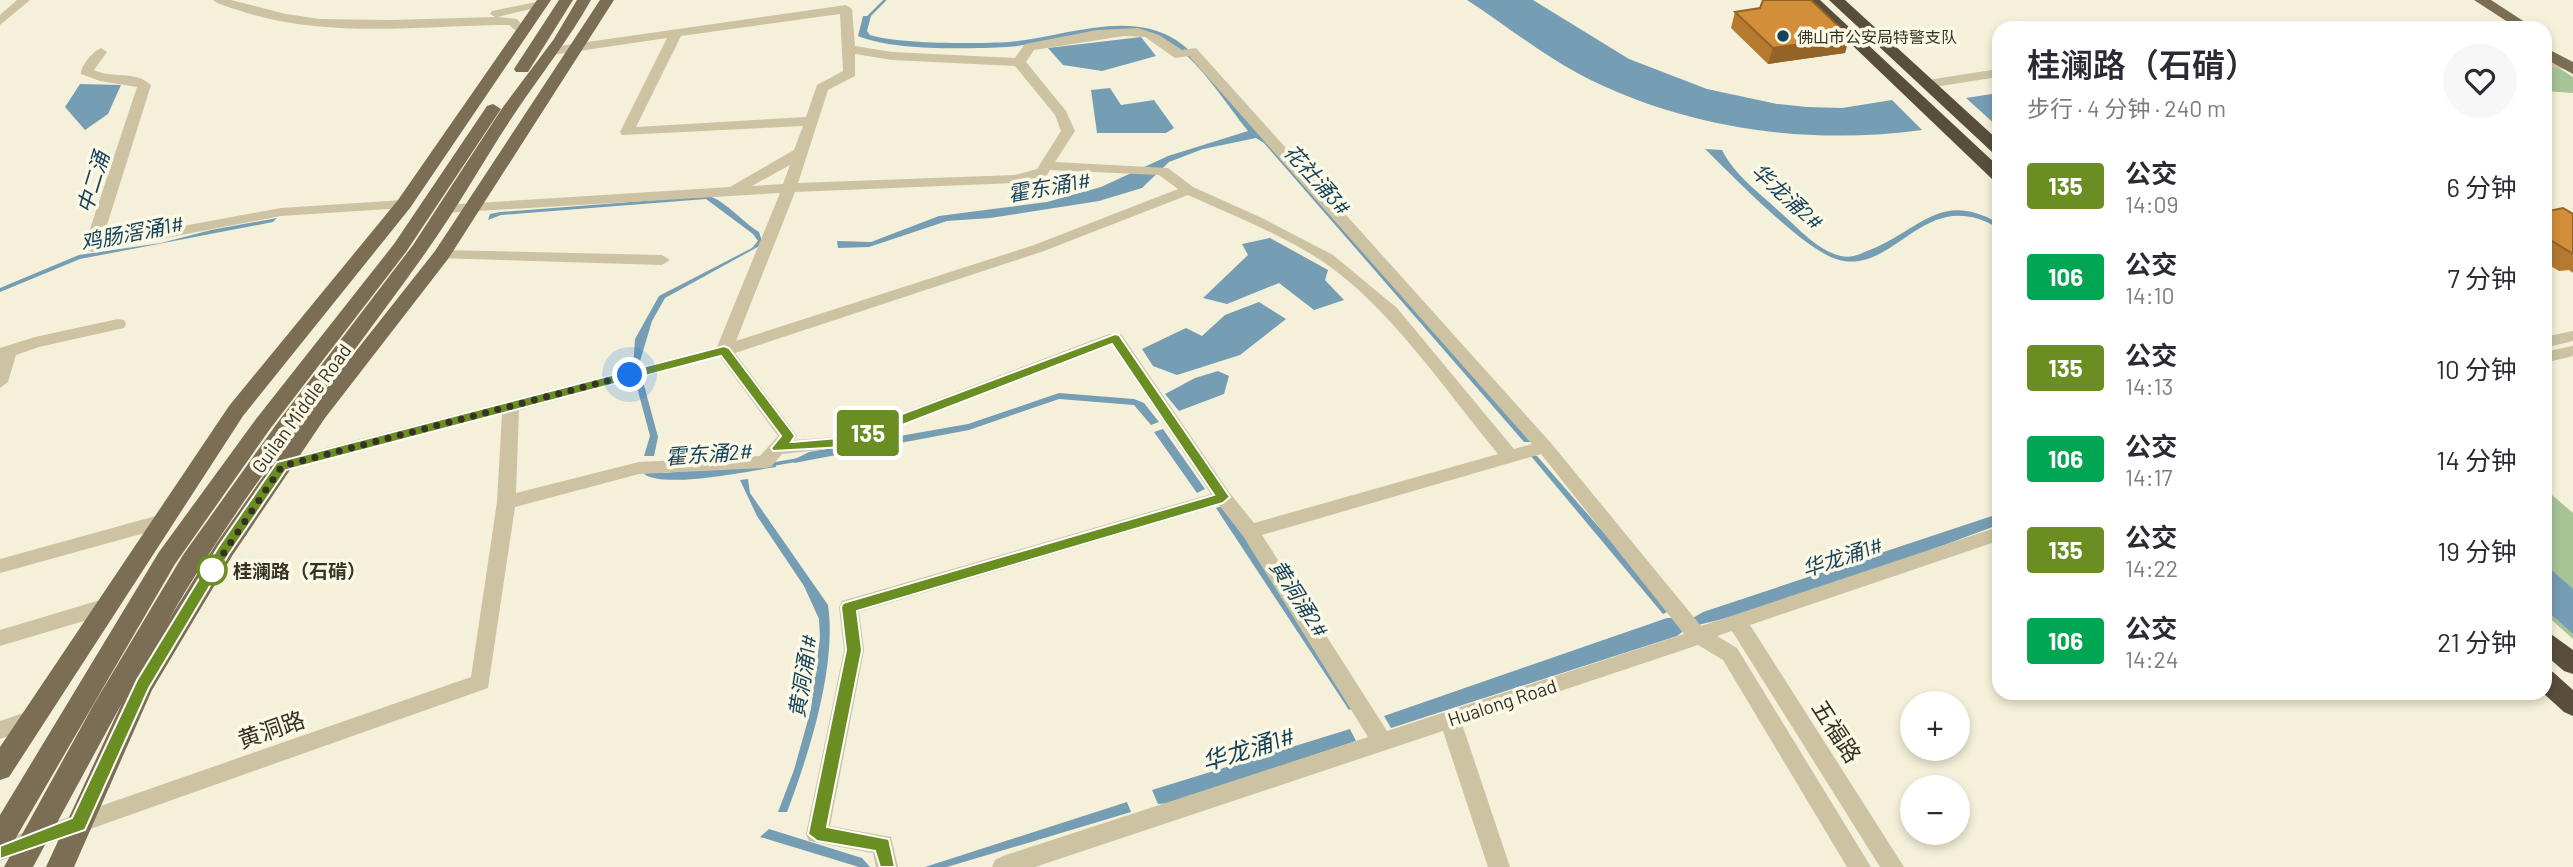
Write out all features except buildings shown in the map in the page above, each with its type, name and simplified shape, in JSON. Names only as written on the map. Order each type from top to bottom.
[{"type":"highway","points":[[1812,0],[1992,169]]},
{"type":"highway","points":[[1836,0],[1992,142]]},
{"type":"highway","points":[[2552,646],[2573,664]]},
{"type":"highway","points":[[2552,686],[2573,705]]},
{"type":"main road","name":"Guilan Middle Road","points":[[0,839],[159,570],[262,424],[400,248],[542,40],[566,0]]},
{"type":"main road","name":"Guilan Middle Road","points":[[18,867],[191,561],[252,474],[420,248],[584,0]]},
{"type":"main road","points":[[60,867],[142,685],[224,550],[318,413],[442,255],[607,0]]},
{"type":"main road","points":[[2463,0],[2496,21]]},
{"type":"main road","points":[[2481,0],[2516,21]]},
{"type":"main road","points":[[0,769],[236,411],[404,204],[542,3]]},
{"type":"main road","points":[[494,107],[492,99],[507,76],[517,39]]},
{"type":"main road","points":[[2552,46],[2571,64]]},
{"type":"main road","points":[[2552,55],[2571,64]]},
{"type":"main road","points":[[404,204],[443,183]]},
{"type":"main road","points":[[159,570],[163,521]]},
{"type":"street","points":[[0,21],[24,0]]},
{"type":"street","points":[[219,0],[242,10],[307,23],[513,22],[517,39]]},
{"type":"street","points":[[245,0],[271,10],[326,16],[494,15],[542,3]]},
{"type":"street","points":[[552,51],[574,50],[846,9],[850,73],[822,88],[789,188],[724,351]]},
{"type":"street","points":[[482,21],[496,19],[498,17],[494,15]]},
{"type":"street","points":[[1019,62],[1030,47],[1081,37],[1140,32],[1186,53],[1452,340],[1530,451]]},
{"type":"street","points":[[675,35],[627,132],[811,121]]},
{"type":"street","points":[[445,209],[789,188],[1015,179],[1042,172],[1068,131],[1060,114],[1019,62],[892,56],[849,49]]},
{"type":"street","points":[[101,52],[86,71],[97,79],[134,78],[144,85],[92,247],[281,212],[404,204]]},
{"type":"street","points":[[2552,63],[2571,64]]},
{"type":"street","points":[[1928,83],[1992,74]]},
{"type":"street","points":[[730,192],[800,153]]},
{"type":"street","points":[[1046,166],[1163,171],[1188,190],[1257,221],[1328,258],[1391,312],[1530,451],[1697,635],[1730,654],[1860,867]]},
{"type":"street","points":[[252,474],[724,351],[1039,248],[1188,190]]},
{"type":"street","points":[[442,255],[662,260]]},
{"type":"street","points":[[0,382],[4,353],[35,342],[118,324]]},
{"type":"street","points":[[2552,341],[2573,336]]},
{"type":"street","points":[[778,448],[840,443],[1115,338],[1223,497],[1250,531],[1382,741]]},
{"type":"street","points":[[511,406],[506,502],[639,468],[765,462],[788,436],[724,351]]},
{"type":"street","points":[[2552,356],[2573,351]]},
{"type":"street","points":[[1250,531],[1530,451]]},
{"type":"street","points":[[887,867],[883,844],[817,834],[854,650],[849,607],[1223,497]]},
{"type":"street","name":"黄洞路","points":[[0,851],[481,682],[506,502]]},
{"type":"street","points":[[0,566],[163,521]]},
{"type":"street","name":"Hualong Road","points":[[1003,867],[1693,639],[1697,635],[1992,536]]},
{"type":"street","points":[[0,638],[107,606]]},
{"type":"street","name":"五福路","points":[[1737,622],[1893,867]]},
{"type":"street","points":[[0,730],[33,719]]},
{"type":"street","points":[[1450,719],[1499,867]]},
{"type":"green space","points":[[2552,67],[2559,68],[2573,77],[2573,93],[2552,92]]},
{"type":"green space","points":[[2552,495],[2573,513],[2573,639],[2552,620]]},
{"type":"water","points":[[1467,0],[1533,0],[1629,59],[1707,89],[1777,104],[1807,107],[1842,108],[1892,100],[1922,130],[1834,136],[1790,134],[1702,120],[1660,108],[1579,74]]},
{"type":"water","points":[[863,16],[871,16],[867,31],[870,35],[917,42],[1009,42],[1115,26],[1157,31],[1176,40],[1196,56],[1226,89],[1535,442],[1524,442],[1264,143],[1256,138],[1203,149],[1169,162],[1142,188],[1099,201],[990,218],[947,221],[869,247],[838,248],[837,241],[871,242],[939,216],[1047,202],[1101,187],[1168,156],[1248,131],[1195,64],[1175,46],[1157,37],[1115,31],[1007,47],[910,47],[858,36]]},
{"type":"water","points":[[1141,37],[1156,56],[1102,71],[1063,65],[1048,48]]},
{"type":"water","points":[[80,84],[121,85],[108,114],[85,130],[65,107]]},
{"type":"water","points":[[1110,88],[1121,105],[1154,100],[1174,128],[1166,133],[1097,133],[1091,90]]},
{"type":"water","points":[[1992,94],[1992,122],[1966,98]]},
{"type":"water","points":[[1705,149],[1722,150],[1741,176],[1801,232],[1824,249],[1841,256],[1864,252],[1944,212],[1960,210],[1978,214],[1992,220],[1992,225],[1972,217],[1949,217],[1929,223],[1876,256],[1857,261],[1836,259],[1822,253],[1787,227]]},
{"type":"water","points":[[708,196],[721,202],[759,232],[763,244],[665,298],[652,321],[638,368],[633,370],[635,339],[659,296],[752,248],[758,241],[753,234],[706,199],[501,215],[488,220],[490,214],[500,212]]},
{"type":"water","points":[[277,218],[273,222],[80,259],[0,292],[0,288],[79,255],[161,243],[211,230]]},
{"type":"water","points":[[1270,238],[1328,270],[1325,280],[1344,300],[1314,310],[1279,283],[1227,304],[1203,298],[1248,255],[1242,244]]},
{"type":"water","points":[[1259,302],[1286,319],[1240,355],[1177,375],[1153,366],[1142,349],[1186,328],[1202,336],[1225,315]]},
{"type":"water","points":[[1218,371],[1229,376],[1224,394],[1179,411],[1165,394],[1195,378]]},
{"type":"water","points":[[641,374],[658,437],[654,456],[644,456],[650,436],[634,376]]},
{"type":"water","points":[[1059,393],[1134,399],[1144,403],[1159,422],[1151,425],[1134,405],[1059,399],[969,430],[794,463],[793,460],[809,452],[968,424]]},
{"type":"water","points":[[1163,429],[1205,489],[1197,493],[1154,432]]},
{"type":"water","points":[[1530,455],[1537,456],[1671,610],[1663,614]]},
{"type":"water","points":[[776,462],[776,467],[688,479],[670,480],[644,474],[653,470],[664,473]]},
{"type":"water","points":[[748,479],[750,493],[828,605],[830,629],[825,682],[812,737],[787,812],[778,812],[794,770],[811,709],[820,637],[819,619],[804,586],[757,516],[740,480]]},
{"type":"water","points":[[1225,505],[1356,707],[1349,710],[1216,508]]},
{"type":"water","points":[[1992,516],[1992,527],[1850,580],[1698,625],[1693,618],[1703,612]]},
{"type":"water","points":[[2552,570],[2573,589],[2573,634],[2552,615]]},
{"type":"water","points":[[1667,618],[1677,618],[1686,629],[1677,636],[1391,728],[1384,716]]},
{"type":"water","points":[[1350,729],[1356,741],[1169,803],[1158,804],[1152,790]]},
{"type":"water","points":[[1127,802],[1131,812],[947,867],[925,867]]},
{"type":"water","points":[[769,829],[862,858],[870,867],[859,867],[760,837]]},
{"type":"waterway","name":"花社涌3#","points":[[867,18],[885,0]]},
{"type":"waterway","name":"霍东涌2#","points":[[774,464],[797,460]]},
{"type":"bus line","name":"135","points":[[0,851],[78,824],[142,685],[224,550],[282,466],[724,351],[788,436],[778,448],[840,443],[1115,338],[1223,497],[1088,539],[849,607],[854,650],[817,834],[883,844],[887,867]]},
{"type":"place","name":"佛山市公安局特警支队","points":[[1783,36]]},
{"type":"place","name":"桂澜路（石𬒔）","points":[[212,570]]},
{"type":"route","points":[[212,570],[211,572],[282,466],[630,375]]},
{"type":"water label","name":"中二涌","points":[[92,182]]},
{"type":"water label","name":"霍东涌1#","points":[[1049,186]]},
{"type":"water label","name":"华龙涌2#","points":[[1788,196]]},
{"type":"water label","name":"鸡肠滘涌1#","points":[[132,232]]},
{"type":"water label","name":"华龙涌1#","points":[[1842,556]]},
{"type":"water label","name":"黄洞涌2#","points":[[1300,598]]},
{"type":"water label","name":"黄洞涌1#","points":[[802,676]]},
{"type":"water label","name":"华龙涌1#","points":[[1248,748]]}]
